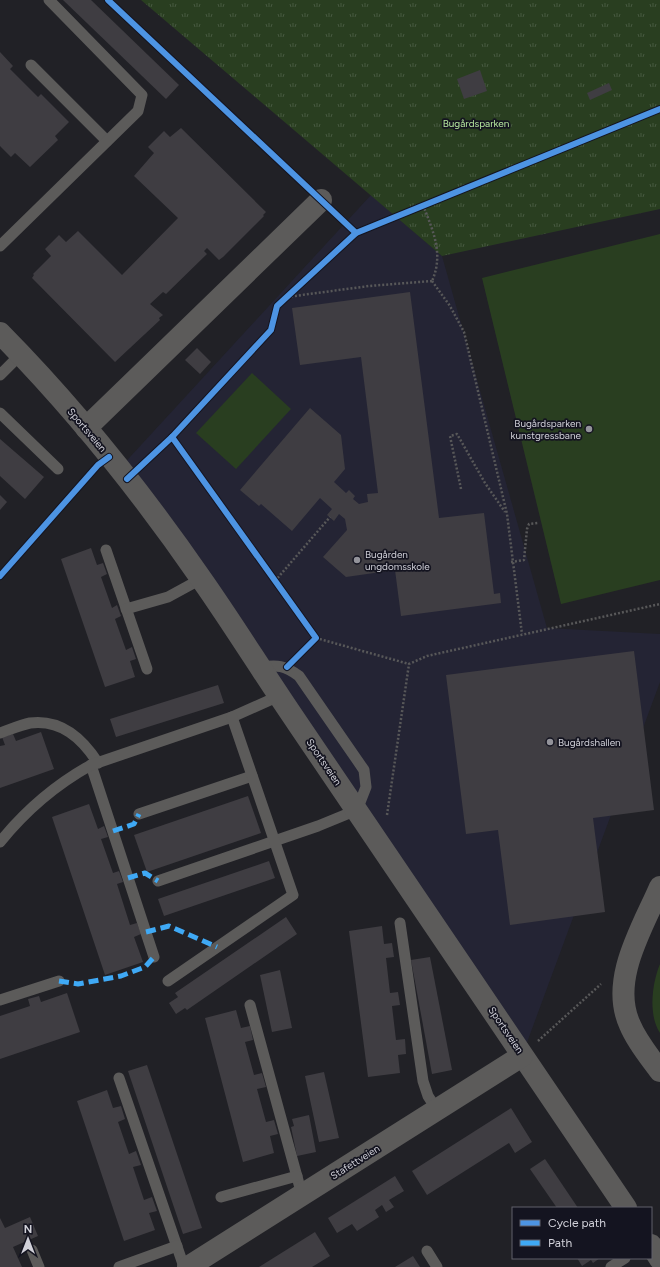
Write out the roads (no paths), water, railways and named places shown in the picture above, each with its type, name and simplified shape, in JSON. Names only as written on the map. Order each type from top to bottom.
[{"type":"street","points":[[86,428],[321,200]]},
{"type":"street","name":"Sportsveien","points":[[0,333],[21,354],[86,428],[127,479],[201,579],[625,1207]]},
{"type":"street","points":[[660,887],[630,958],[624,986],[629,1023],[638,1041],[660,1071]]},
{"type":"street","name":"Stafettveien","points":[[188,1267],[300,1185],[437,1110],[522,1056]]},
{"type":"street","points":[[652,1247],[660,1259]]},
{"type":"lane","points":[[0,246],[138,111],[142,95],[49,0]]},
{"type":"lane","points":[[31,65],[107,141]]},
{"type":"lane","points":[[0,375],[21,354]]},
{"type":"lane","points":[[0,413],[58,469]]},
{"type":"lane","points":[[106,550],[147,669]]},
{"type":"lane","points":[[126,609],[168,597],[201,579]]},
{"type":"lane","points":[[158,881],[274,842],[356,810],[366,787],[364,770],[299,676],[287,667],[273,665],[260,667]]},
{"type":"lane","points":[[0,842],[14,825],[41,798],[71,776],[95,764],[232,717],[279,696]]},
{"type":"lane","points":[[168,981],[293,895],[232,717]]},
{"type":"lane","points":[[0,733],[28,723],[47,722],[63,727],[79,739],[95,764],[154,957]]},
{"type":"lane","points":[[139,814],[252,776]]},
{"type":"lane","points":[[400,923],[423,1081],[428,1096],[437,1110]]},
{"type":"lane","points":[[0,1000],[59,981]]},
{"type":"lane","points":[[221,1197],[300,1185],[250,1005]]},
{"type":"lane","points":[[118,1078],[184,1267]]},
{"type":"lane","points":[[119,1267],[177,1246]]},
{"type":"lane","points":[[32,1250],[40,1267]]},
{"type":"lane","points":[[427,1251],[437,1267]]},
{"type":"lane","points":[[611,1267],[623,1259]]},
{"type":"place","name":"Bugårdsparken kunstgressbane","points":[[589,429]]},
{"type":"place","name":"Bugården ungdomsskole","points":[[357,560]]},
{"type":"place","name":"Bugårdshallen","points":[[550,742]]},
{"type":"park label","name":"Bugårdsparken","points":[[476,123]]}]
